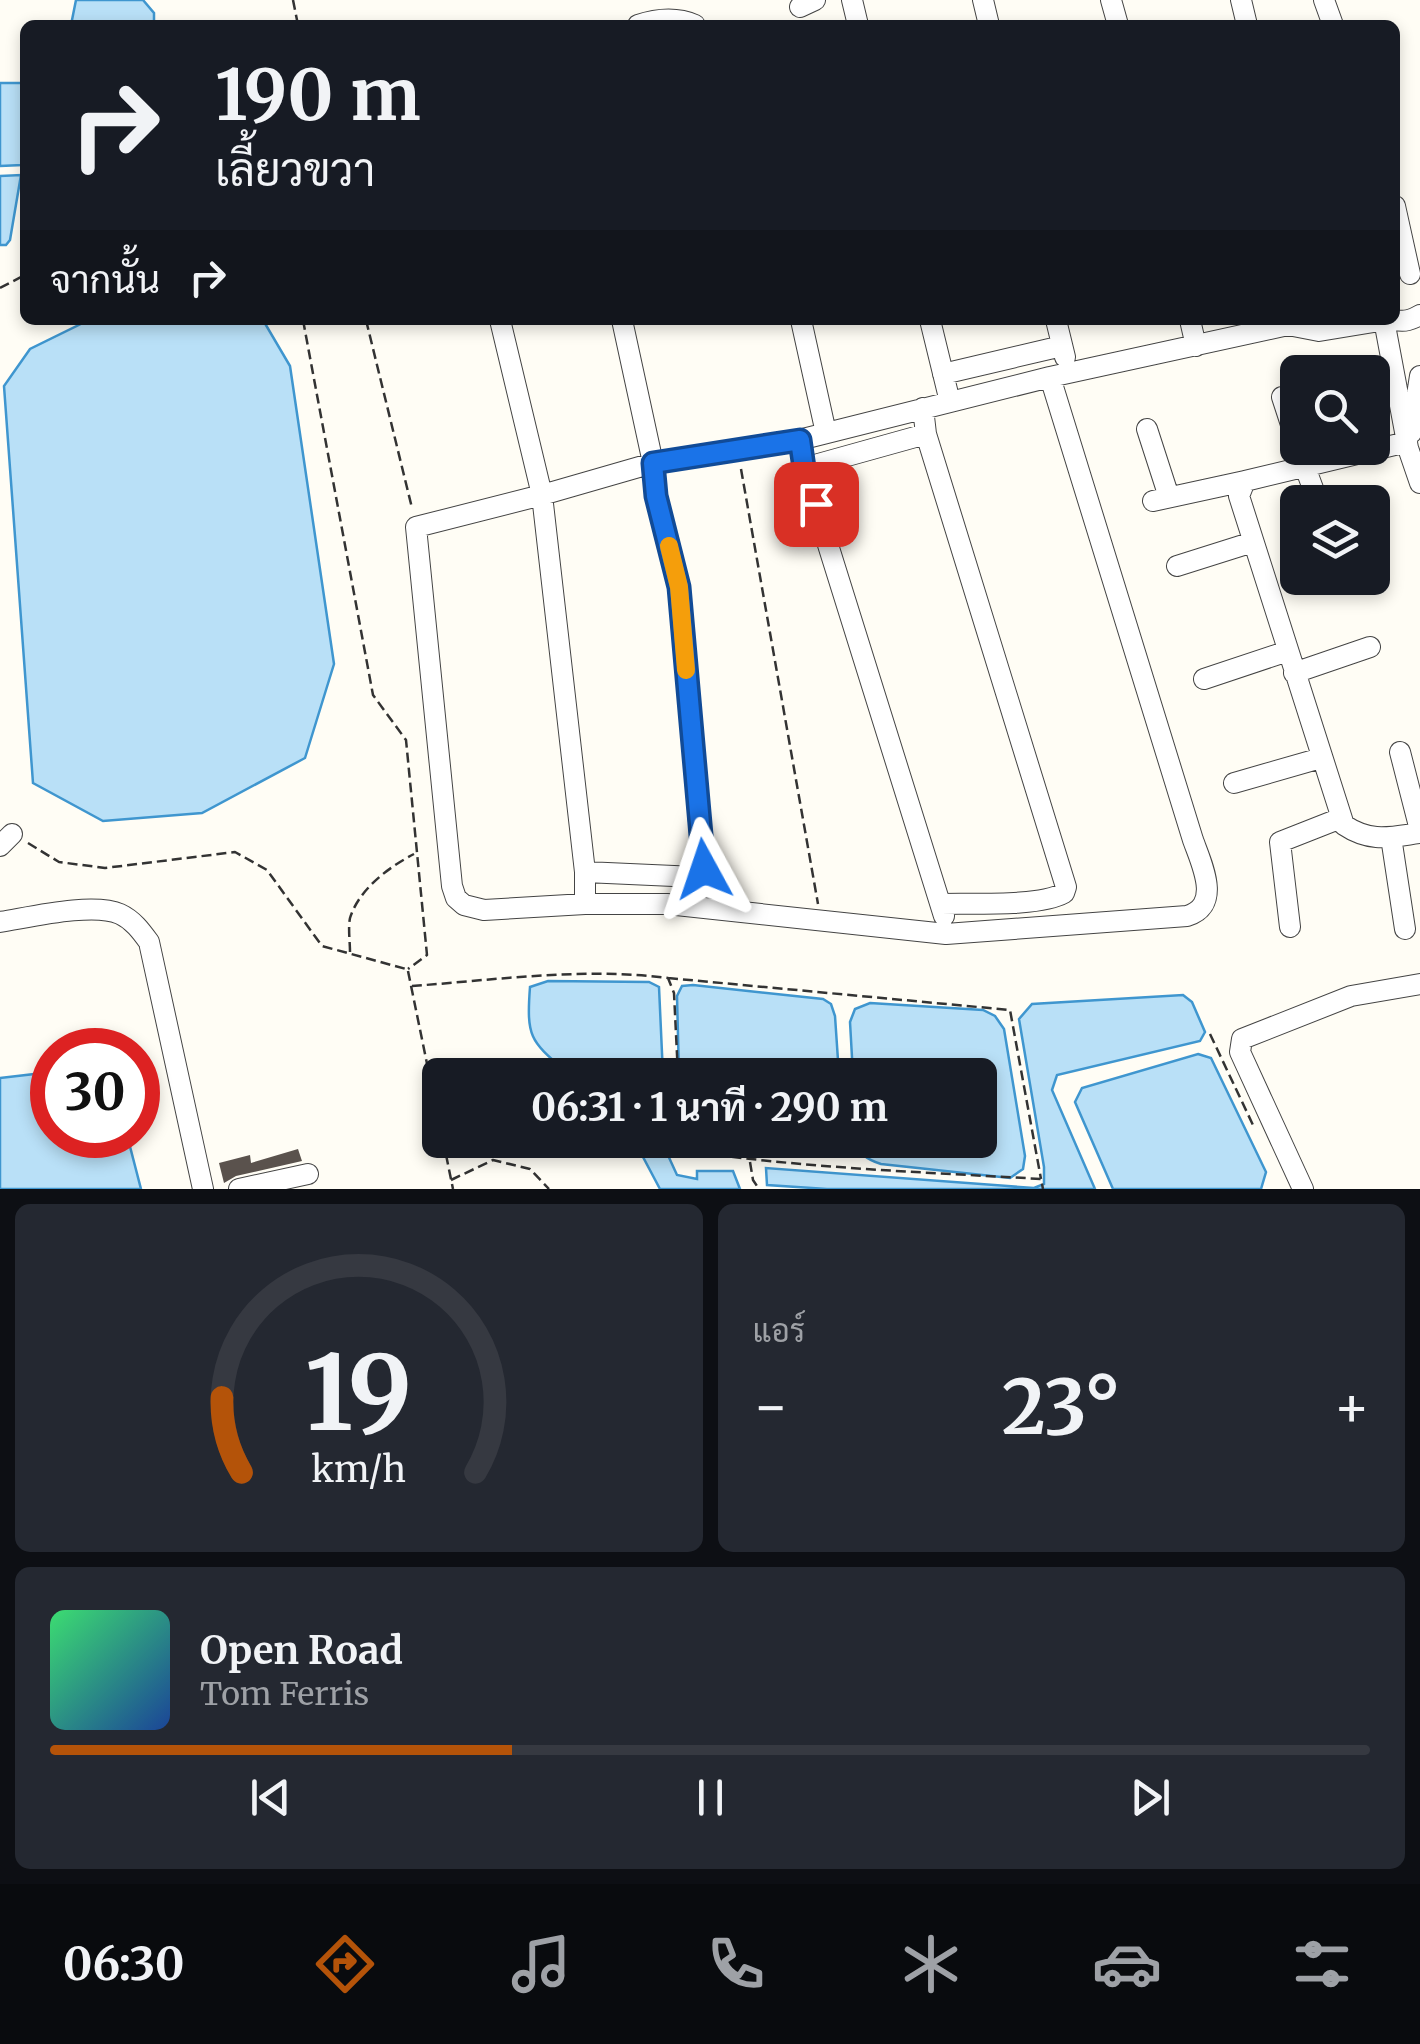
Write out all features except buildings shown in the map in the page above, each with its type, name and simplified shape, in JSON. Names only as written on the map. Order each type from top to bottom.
[{"type":"street","points":[[1400,233],[1408,276]]},
{"type":"street","points":[[501,325],[542,495],[586,872],[585,904]]},
{"type":"street","points":[[586,872],[696,876],[704,869],[679,587],[656,496],[653,463],[623,325]]},
{"type":"street","points":[[802,325],[826,433]]},
{"type":"street","points":[[931,325],[950,402]]},
{"type":"street","points":[[1057,325],[1062,346],[1059,375],[1192,840],[1206,876],[1207,894],[1198,913],[946,934],[668,904],[484,910],[464,905],[456,898],[416,528],[653,463],[800,440],[1059,375],[1280,325]]},
{"type":"street","points":[[1191,325],[1196,346]]},
{"type":"street","points":[[1301,325],[1319,331],[1355,325]]},
{"type":"street","points":[[1386,325],[1420,483]]},
{"type":"street","points":[[943,374],[1062,346]]},
{"type":"street","points":[[1412,445],[1420,376]]},
{"type":"street","points":[[924,408],[926,434],[1066,887],[1056,897],[942,904]]},
{"type":"street","points":[[1147,429],[1161,499],[1245,482],[1280,464]]},
{"type":"street","points":[[804,468],[926,434]]},
{"type":"street","points":[[800,440],[804,468],[942,904],[946,934]]},
{"type":"street","points":[[1245,482],[1239,496],[1321,758],[1344,825],[1358,834],[1379,838],[1420,831],[1400,752]]},
{"type":"street","points":[[1177,566],[1254,542]]},
{"type":"street","points":[[1294,673],[1370,647]]},
{"type":"street","points":[[1204,679],[1288,651]]},
{"type":"street","points":[[1234,783],[1321,758]]},
{"type":"street","points":[[1290,927],[1280,842],[1341,818]]},
{"type":"street","points":[[1391,837],[1405,929]]},
{"type":"street","points":[[0,922],[97,908],[120,914],[137,926],[149,942],[203,1189]]},
{"type":"street","points":[[1303,1189],[1240,1052],[1242,1039],[1351,996],[1420,984]]},
{"type":"street","points":[[239,1189],[308,1174]]},
{"type":"path","points":[[304,325],[372,695],[406,740],[427,955],[408,969]]},
{"type":"path","points":[[367,325],[416,528]]},
{"type":"path","points":[[738,450],[821,921]]},
{"type":"path","points":[[6,840],[59,862],[105,868],[236,852],[268,870],[322,946],[408,969]]},
{"type":"path","points":[[350,954],[350,920],[362,896],[392,866],[417,852]]},
{"type":"path","points":[[408,969],[426,1058]]},
{"type":"path","points":[[412,986],[638,974],[1010,1010],[1043,1189]]},
{"type":"path","points":[[668,978],[674,993],[677,1058]]},
{"type":"path","points":[[1210,1034],[1254,1127]]},
{"type":"path","points":[[447,1158],[453,1189]]},
{"type":"path","points":[[736,1158],[1041,1179]]},
{"type":"path","points":[[451,1180],[493,1160],[530,1169],[549,1189]]},
{"type":"path","points":[[750,1160],[753,1180],[759,1189]]},
{"type":"water","points":[[76,0],[143,0],[154,13],[154,20],[72,20]]},
{"type":"water","points":[[0,83],[20,83],[20,165],[0,166]]},
{"type":"water","points":[[20,175],[6,245],[0,245],[0,176]]},
{"type":"water","points":[[79,325],[266,325],[290,366],[334,664],[305,758],[202,813],[103,821],[33,783],[4,386],[30,349]]},
{"type":"water","points":[[548,981],[649,982],[659,987],[662,1058],[551,1058],[539,1046],[531,1029],[530,987]]},
{"type":"water","points":[[682,986],[823,999],[831,1004],[835,1016],[838,1058],[679,1058],[677,996]]},
{"type":"water","points":[[1183,995],[1192,1002],[1205,1032],[1200,1041],[1057,1075],[1052,1090],[1095,1189],[827,1189],[767,1185],[766,1168],[1034,1188],[1044,1184],[1019,1019],[1032,1004]]},
{"type":"water","points":[[870,1003],[983,1010],[995,1016],[1004,1029],[1025,1156],[1023,1169],[1010,1178],[881,1164],[868,1158],[997,1158],[997,1058],[852,1058],[850,1022],[855,1009]]},
{"type":"water","points":[[1198,1054],[1211,1058],[1266,1172],[1261,1189],[1113,1189],[1075,1102],[1082,1088]]},
{"type":"water","points":[[30,1075],[30,1158],[133,1158],[141,1189],[0,1189],[0,1078]]},
{"type":"water","points":[[644,1158],[669,1158],[677,1175],[697,1179],[697,1171],[733,1171],[740,1189],[660,1189]]},
{"type":"slow traffic","points":[[669,546],[679,587],[686,670]]},
{"type":"route","points":[[704,869],[679,587],[656,496],[653,463],[800,440],[816,504]]}]
